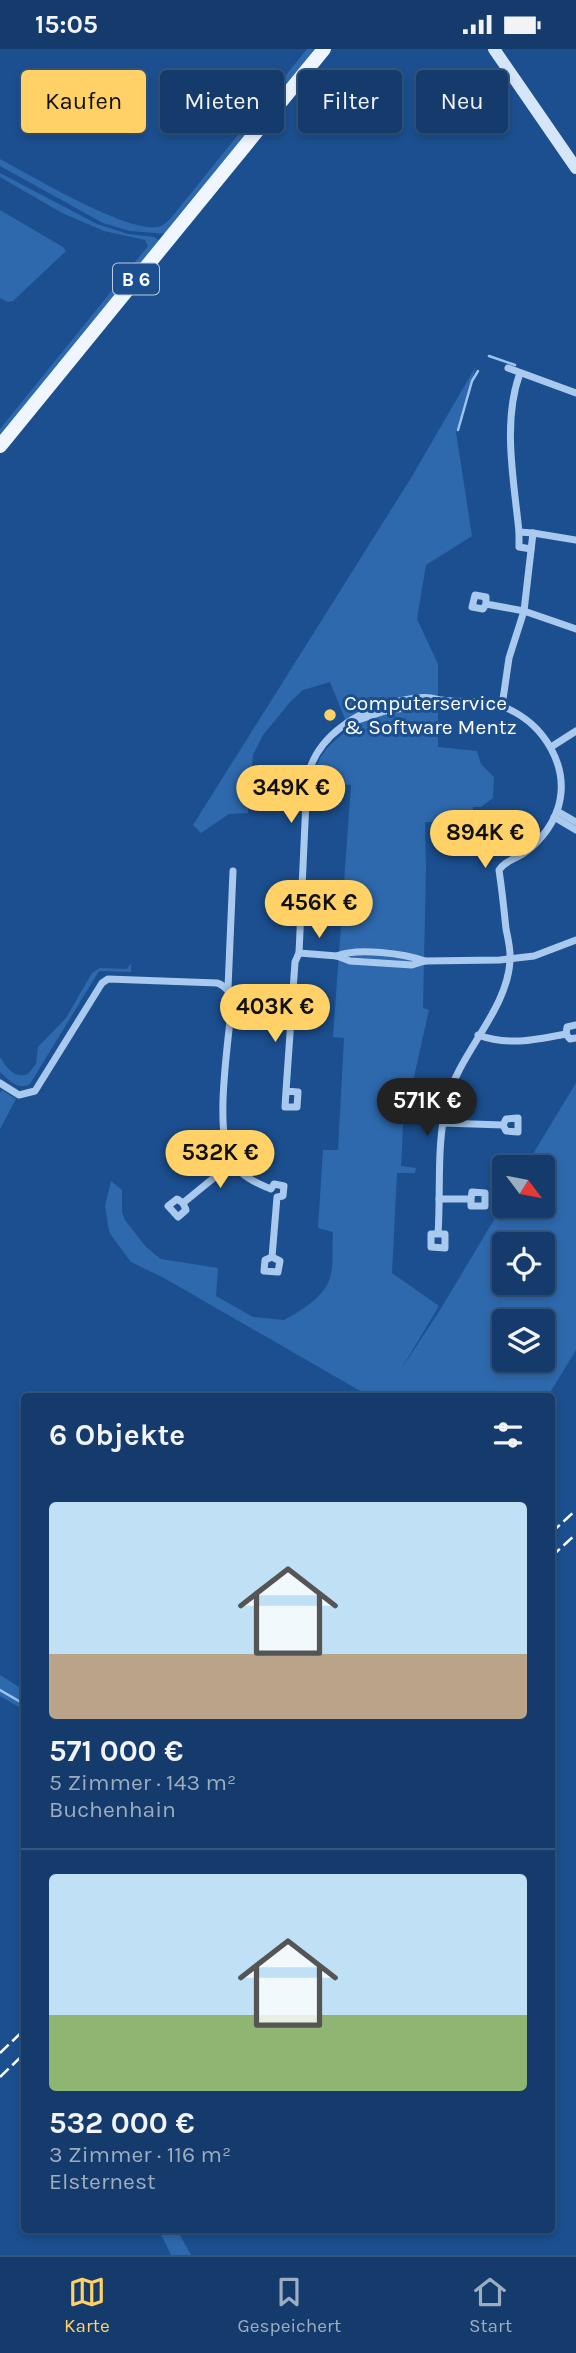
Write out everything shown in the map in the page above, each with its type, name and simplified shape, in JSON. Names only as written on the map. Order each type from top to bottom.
[{"type":"main road","name":"B 6","points":[[0,446],[324,49]]},
{"type":"main road","points":[[494,49],[576,168]]},
{"type":"street","points":[[508,368],[576,393]]},
{"type":"street","points":[[520,373],[512,410],[512,451],[519,547],[531,549]]},
{"type":"street","points":[[519,532],[576,540]]},
{"type":"street","points":[[502,706],[509,658],[524,611],[533,533]]},
{"type":"street","points":[[486,604],[524,611],[576,629]]},
{"type":"street","points":[[286,1091],[295,962],[299,953],[307,779],[316,755],[333,733],[357,715],[380,706],[428,698],[502,706],[529,722],[551,747],[559,765],[561,783],[556,814],[535,845],[502,865],[499,870],[511,959],[498,1001],[453,1082],[443,1123],[438,1234]]},
{"type":"street","points":[[551,747],[576,731]]},
{"type":"street","points":[[556,814],[576,822]]},
{"type":"street","points":[[556,814],[576,830]]},
{"type":"street","points":[[233,871],[229,992],[232,1002],[222,1123],[225,1147],[232,1163],[245,1176],[271,1189]]},
{"type":"street","points":[[299,953],[337,955],[350,961],[412,965],[425,961],[534,956],[576,940]]},
{"type":"street","points":[[0,1083],[19,1095],[35,1091],[102,983],[108,979],[218,983],[236,997],[292,998]]},
{"type":"street","points":[[576,1025],[567,1027],[566,1034],[570,1039],[576,1038]]},
{"type":"street","points":[[478,1035],[512,1042],[566,1034]]},
{"type":"street","points":[[443,1123],[503,1125]]},
{"type":"street","points":[[183,1203],[232,1163]]},
{"type":"street","points":[[275,1184],[284,1186],[283,1196],[271,1195],[271,1189],[275,1184]]},
{"type":"street","points":[[272,1257],[277,1197]]},
{"type":"street","points":[[439,1199],[471,1199]]},
{"type":"shaded area","points":[[307,49],[314,49],[284,92],[284,78]]},
{"type":"shaded area","points":[[239,133],[250,133],[167,234],[130,231],[103,223],[0,166],[0,159],[79,201],[124,221],[144,226],[160,226],[171,218]]},
{"type":"shaded area","points":[[0,173],[97,224],[128,234],[154,237],[160,241],[0,439],[0,429],[148,246],[145,240],[104,231],[62,213],[0,177]]},
{"type":"shaded area","points":[[0,210],[66,251],[13,301],[8,302],[0,298]]},
{"type":"shaded area","points":[[476,366],[456,432],[472,536],[426,565],[417,619],[438,664],[438,747],[477,751],[481,764],[494,777],[493,798],[481,807],[473,807],[473,823],[425,822],[423,1008],[429,1010],[403,1126],[401,1166],[416,1168],[415,1173],[397,1173],[392,1273],[439,1306],[400,1371],[495,1218],[555,1218],[555,1155],[532,1155],[576,1083],[576,1350],[550,1393],[364,1393],[164,1278],[131,1262],[113,1238],[109,1231],[105,1206],[111,1181],[122,1190],[122,1212],[125,1220],[146,1247],[161,1259],[218,1268],[216,1296],[253,1317],[284,1320],[317,1297],[330,1278],[333,1232],[318,1228],[323,1150],[338,1150],[344,1038],[333,1037],[351,785],[313,782],[325,751],[349,729],[330,682],[303,690],[263,735],[253,755],[248,813],[229,814],[201,833],[193,825],[411,478]]},
{"type":"shaded area","points":[[131,963],[131,972],[99,971],[30,1084],[18,1085],[0,1072],[0,1057],[15,1074],[28,1074],[36,1064],[38,1047],[66,1018],[92,973],[100,968],[127,969]]},
{"type":"shaded area","points":[[2,1090],[16,1099],[0,1129],[0,1093]]},
{"type":"shaded area","points":[[0,1675],[21,1688],[21,1708],[0,1696]]},
{"type":"shaded area","points":[[160,2233],[179,2233],[191,2255],[171,2255]]},
{"type":"waterway","points":[[489,356],[515,365]]},
{"type":"waterway","points":[[458,430],[472,381],[478,371]]},
{"type":"waterway","points":[[0,1690],[21,1702]]},
{"type":"railway","points":[[555,1529],[576,1510]]},
{"type":"railway","points":[[555,1553],[576,1534]]},
{"type":"railway","points":[[0,2053],[21,2033]]},
{"type":"railway","points":[[0,2077],[21,2057]]},
{"type":"place","name":"Computerservice & Software Mentz","points":[[330,715]]}]
